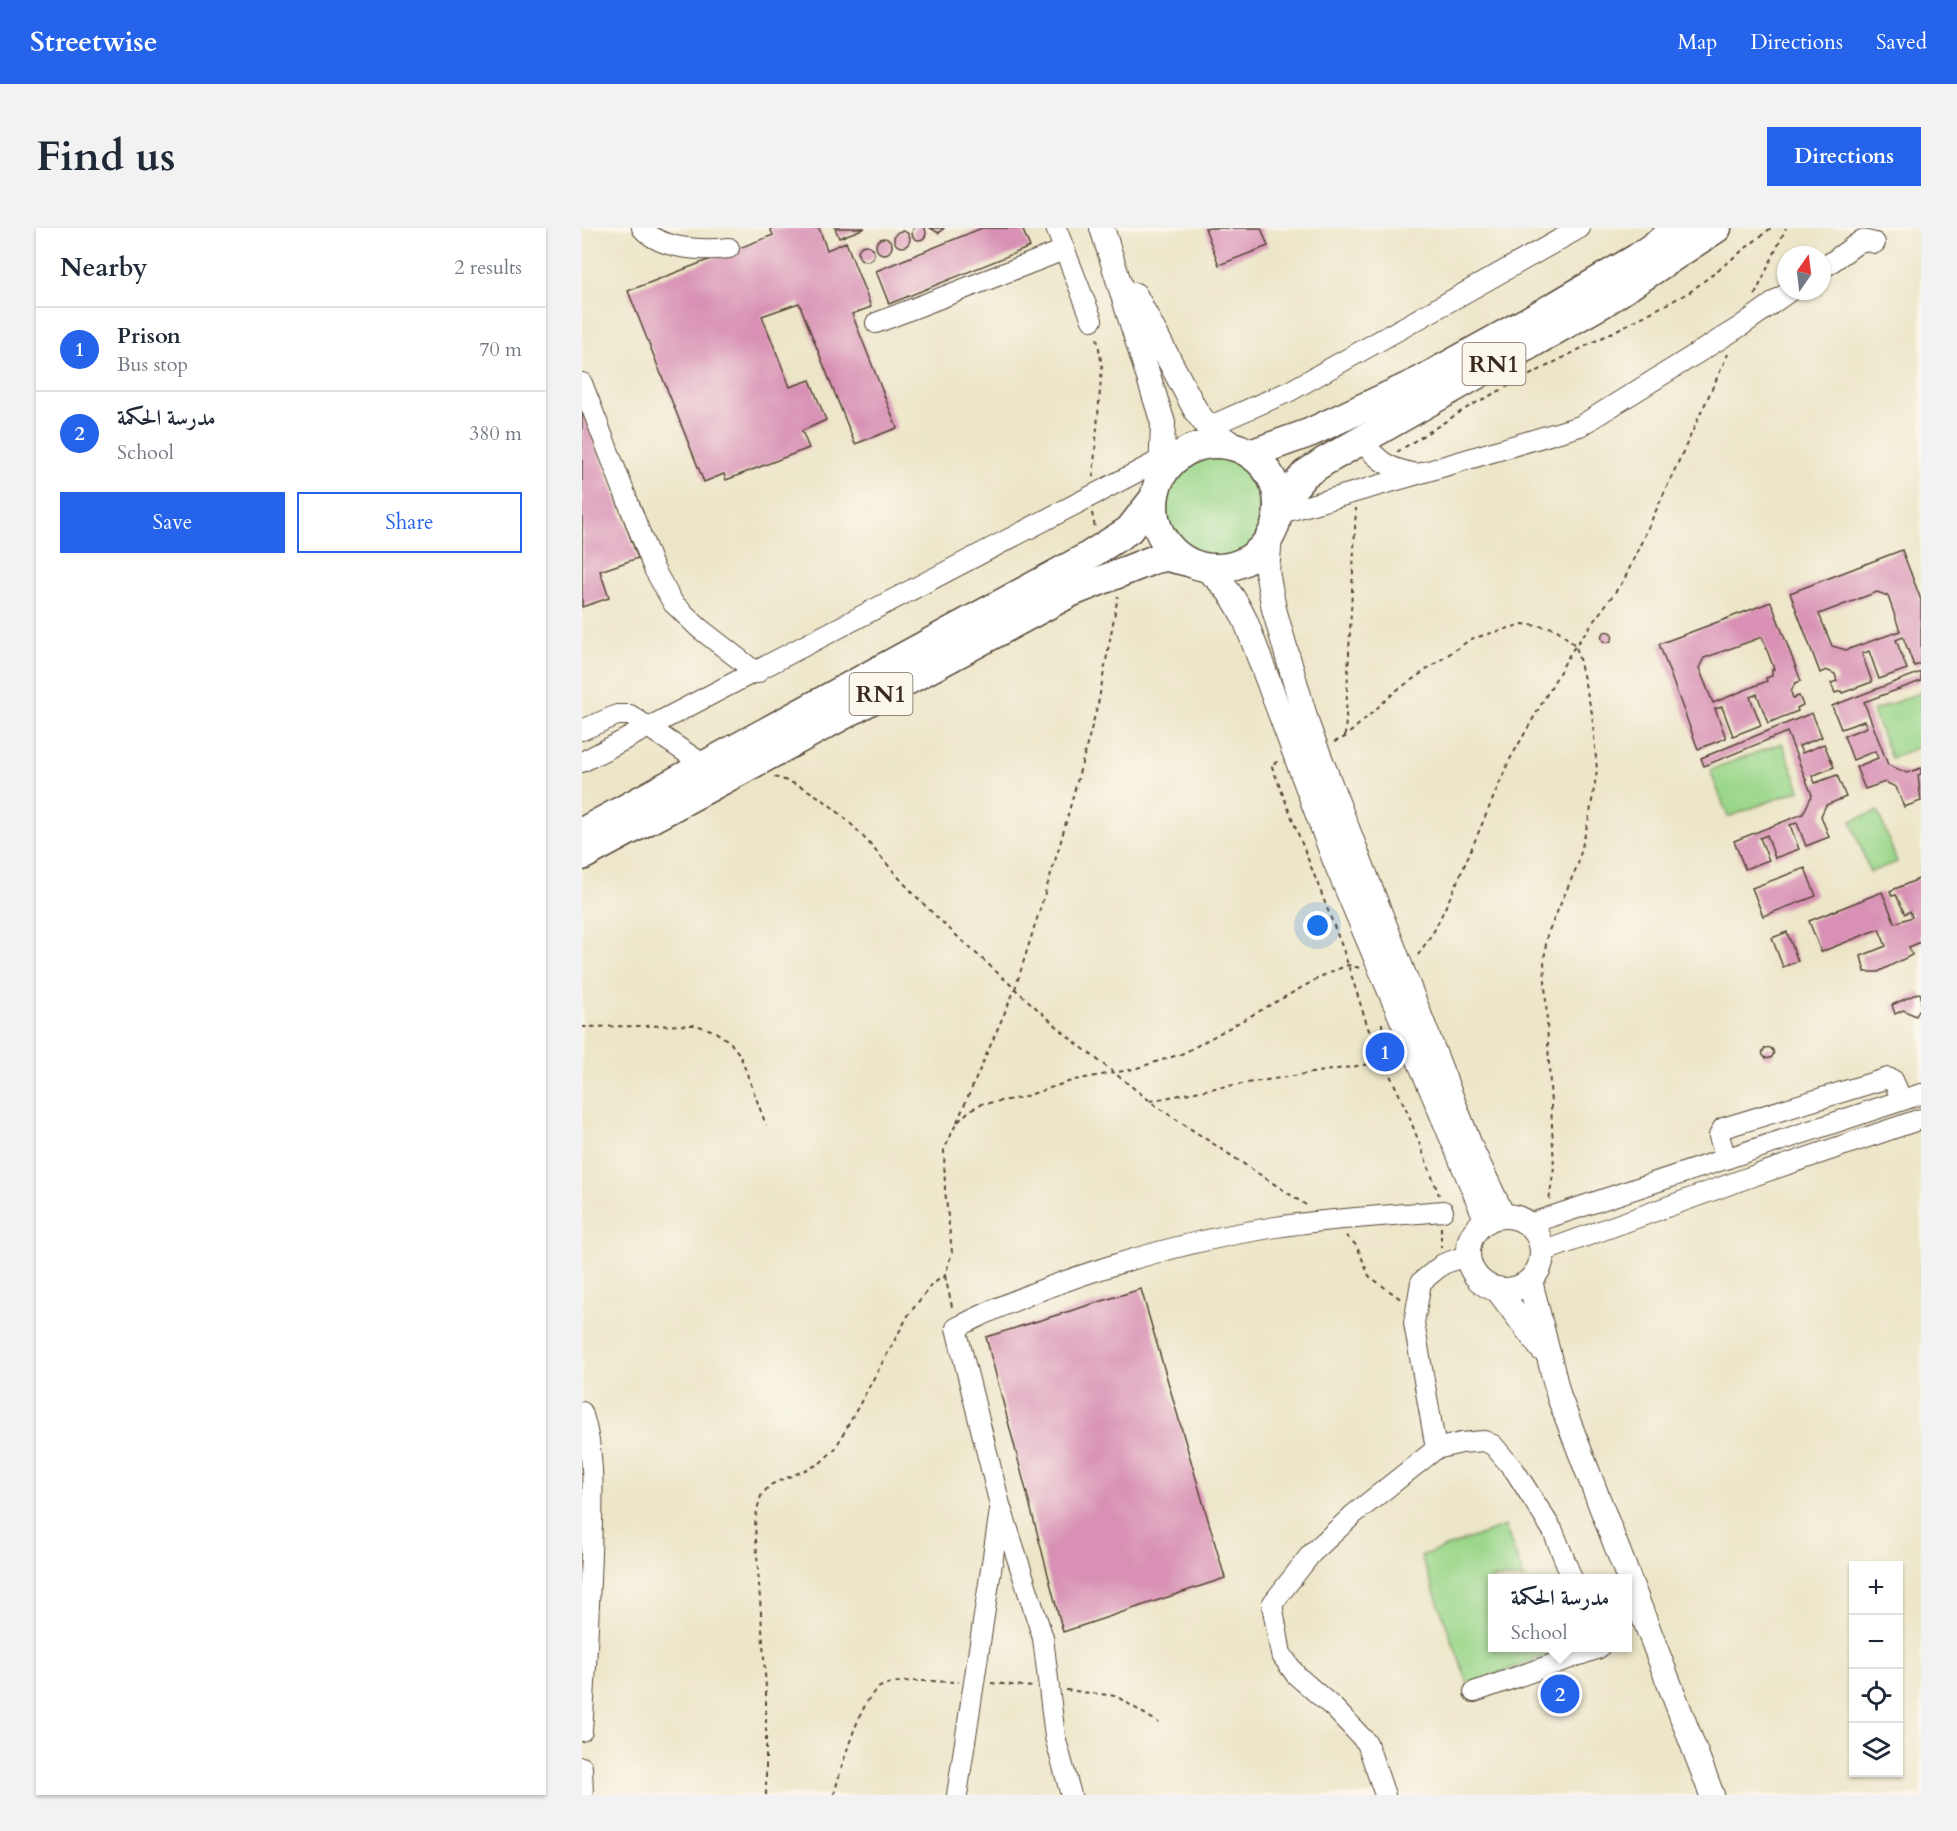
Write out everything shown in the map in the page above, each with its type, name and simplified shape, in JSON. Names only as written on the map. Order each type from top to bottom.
[{"type":"highway","name":"RN1","points":[[582,832],[1101,548],[1129,530],[1159,477],[1180,454],[1198,446],[1216,444],[1243,450],[1309,433],[1418,382],[1636,258],[1679,228]]},
{"type":"highway","name":"RN1","points":[[582,856],[1072,592],[1155,559],[1167,557],[1221,568],[1240,563],[1257,552],[1275,519],[1305,474],[1360,440],[1603,303],[1717,228]]},
{"type":"highway","points":[[1243,450],[1264,466],[1273,481],[1275,519]]},
{"type":"highway","points":[[1159,477],[1154,517],[1161,535],[1173,551],[1195,564]]},
{"type":"main road","points":[[1103,230],[1185,393],[1208,426],[1243,450]]},
{"type":"main road","points":[[1103,230],[1163,423],[1159,477]]},
{"type":"main road","points":[[1275,519],[1267,571],[1307,754],[1335,861],[1390,965],[1495,1218]]},
{"type":"main road","points":[[1195,564],[1219,578],[1234,596],[1307,754]]},
{"type":"main road","points":[[1497,1289],[1509,1290],[1530,1281],[1538,1271],[1542,1252],[1538,1233],[1539,1221],[1518,1217],[1495,1218],[1474,1232],[1468,1255],[1477,1277],[1497,1289],[1547,1355]]},
{"type":"main road","points":[[1530,1281],[1559,1397],[1627,1574]]},
{"type":"main road","points":[[1632,1587],[1712,1795]]},
{"type":"street","points":[[642,228],[655,238],[680,246],[708,250],[729,248]]},
{"type":"street","points":[[1056,228],[1092,320]]},
{"type":"street","points":[[1208,426],[1290,391],[1580,228]]},
{"type":"street","points":[[1636,258],[1653,228]]},
{"type":"street","points":[[1831,262],[1862,240],[1875,243]]},
{"type":"street","points":[[876,323],[1064,250]]},
{"type":"street","points":[[1275,519],[1580,426],[1741,326],[1777,300]]},
{"type":"street","points":[[582,383],[654,569],[674,603],[699,628],[757,673]]},
{"type":"street","points":[[1360,440],[1381,463],[1398,471],[1418,474]]},
{"type":"street","points":[[582,762],[757,673],[1091,496],[1159,477]]},
{"type":"street","points":[[582,730],[622,714],[634,717],[704,764]]},
{"type":"street","points":[[1726,1159],[1719,1134],[1723,1128],[1888,1078],[1894,1081],[1902,1100]]},
{"type":"street","points":[[1539,1221],[1921,1094]]},
{"type":"street","points":[[1542,1252],[1747,1178],[1921,1119]]},
{"type":"street","points":[[1071,1795],[1055,1737],[1043,1638],[1000,1505],[956,1328],[987,1312],[1053,1286],[1182,1246],[1276,1227],[1443,1210]]},
{"type":"street","points":[[1436,1449],[1414,1323],[1421,1282],[1443,1264],[1468,1255]]},
{"type":"street","points":[[582,1412],[590,1453],[593,1494],[582,1731]]},
{"type":"street","points":[[1384,1795],[1367,1743],[1334,1708],[1296,1675],[1281,1654],[1272,1604],[1289,1579],[1354,1514],[1436,1449],[1461,1443],[1484,1442],[1493,1445],[1515,1471],[1553,1531],[1570,1574]]},
{"type":"street","points":[[957,1795],[1000,1505]]},
{"type":"street","points":[[1474,1692],[1585,1652]]},
{"type":"street","points":[[582,1767],[584,1795]]},
{"type":"path","points":[[1755,295],[1785,228]]},
{"type":"path","points":[[1092,320],[1102,366],[1091,496],[1093,524],[1101,548]]},
{"type":"path","points":[[956,1124],[981,1104],[1020,1098],[1074,1080],[1112,1071],[1134,1069],[1184,1053],[1326,974],[1348,965],[1367,969],[1414,959],[1434,931],[1509,761],[1576,646],[1624,580],[1741,326]]},
{"type":"path","points":[[956,1328],[945,1276],[952,1252],[945,1190],[944,1150],[1015,990],[1059,848],[1098,704],[1118,596],[1112,576]]},
{"type":"path","points":[[1443,1210],[1431,1171],[1368,1028],[1348,965],[1271,764],[1307,754],[1345,737],[1397,690],[1471,639],[1523,624],[1555,628],[1576,646],[1592,713],[1597,771],[1578,864],[1548,935],[1544,961],[1554,1167],[1539,1221]]},
{"type":"path","points":[[770,776],[794,782],[830,805],[870,842],[912,892],[1015,990],[1150,1101],[1249,1169]]},
{"type":"path","points":[[1382,1022],[1384,1062]]},
{"type":"path","points":[[582,1027],[696,1025],[714,1031],[730,1042],[740,1055],[766,1125]]},
{"type":"path","points":[[1150,1101],[1215,1088],[1384,1062]]},
{"type":"path","points":[[766,1795],[766,1688],[755,1525],[761,1496],[770,1485],[819,1464],[834,1449],[909,1314],[932,1284],[945,1276]]},
{"type":"green space","points":[[1216,452],[1237,456],[1254,468],[1266,485],[1270,506],[1266,527],[1254,544],[1237,556],[1216,560],[1195,556],[1178,544],[1166,527],[1162,506],[1166,485],[1178,468],[1195,456]]},
{"type":"green space","points":[[1921,692],[1921,746],[1891,758],[1873,711]]},
{"type":"green space","points":[[1782,743],[1800,790],[1728,817],[1710,770]]},
{"type":"green space","points":[[1878,811],[1897,862],[1870,872],[1851,821]]},
{"type":"green space","points":[[1505,1526],[1523,1574],[1488,1574],[1488,1652],[1551,1652],[1552,1654],[1468,1684],[1421,1556]]},
{"type":"building","points":[[919,226],[924,228],[926,233],[924,238],[919,240],[914,238],[912,233],[914,228]]},
{"type":"building","points":[[770,228],[819,228],[827,250],[846,242],[871,307],[852,314],[897,428],[855,444],[799,303],[762,316],[790,387],[810,380],[826,420],[802,431],[809,448],[726,480],[724,474],[704,482],[628,291],[773,235]]},
{"type":"building","points":[[835,228],[865,228],[839,238]]},
{"type":"building","points":[[930,228],[944,228],[939,233]]},
{"type":"building","points":[[982,228],[1022,228],[1030,247],[889,304],[876,271]]},
{"type":"building","points":[[1205,228],[1261,228],[1268,246],[1219,265]]},
{"type":"building","points":[[902,231],[910,239],[902,247],[894,239]]},
{"type":"building","points":[[884,238],[892,246],[884,254],[876,246]]},
{"type":"building","points":[[866,245],[874,253],[866,261],[858,253]]},
{"type":"building","points":[[582,407],[638,558],[600,571],[609,598],[582,607]]},
{"type":"building","points":[[1902,550],[1921,600],[1921,664],[1914,666],[1903,637],[1896,640],[1907,669],[1879,679],[1869,651],[1862,654],[1872,682],[1842,693],[1841,691],[1835,693],[1831,683],[1837,681],[1835,674],[1826,670],[1820,673],[1790,593]],"holes":[[[1877,592],[1888,596],[1900,631],[1846,650],[1832,646],[1819,614]]]},
{"type":"building","points":[[1771,602],[1801,681],[1795,683],[1791,692],[1793,698],[1799,696],[1803,705],[1797,708],[1798,711],[1768,723],[1757,694],[1750,697],[1761,725],[1733,736],[1722,707],[1715,709],[1726,738],[1698,749],[1659,644]],"holes":[[[1762,637],[1774,669],[1772,676],[1766,678],[1767,681],[1713,703],[1699,668],[1704,658]]]},
{"type":"building","points":[[1607,631],[1613,637],[1607,643],[1601,637]]},
{"type":"building","points":[[1921,672],[1921,681],[1864,702],[1888,765],[1907,773],[1921,768],[1921,774],[1918,775],[1921,801],[1904,807],[1896,787],[1885,782],[1865,789],[1856,767],[1878,758],[1875,751],[1853,760],[1844,736],[1867,727],[1864,721],[1841,729],[1832,706]]},
{"type":"building","points":[[1812,713],[1822,737],[1799,746],[1802,753],[1824,744],[1834,767],[1812,776],[1815,783],[1837,775],[1846,797],[1826,805],[1821,816],[1829,837],[1806,846],[1797,823],[1790,825],[1799,849],[1775,858],[1767,835],[1760,838],[1769,860],[1745,869],[1734,841],[1803,814],[1812,795],[1787,732],[1704,766],[1701,758]]},
{"type":"building","points":[[1805,868],[1816,896],[1763,916],[1752,888]]},
{"type":"building","points":[[1921,878],[1921,942],[1909,947],[1912,955],[1878,972],[1865,972],[1861,956],[1886,946],[1879,929],[1821,952],[1809,921],[1882,892],[1895,923],[1912,917],[1910,911],[1905,914],[1896,895],[1892,896],[1890,891]]},
{"type":"building","points":[[1787,932],[1798,961],[1783,967],[1772,938]]},
{"type":"building","points":[[1918,993],[1921,994],[1921,1011],[1919,1010],[1916,1016],[1903,1010],[1895,1014],[1892,1005]]},
{"type":"building","points":[[1768,1047],[1774,1053],[1768,1059],[1762,1053]]},
{"type":"building","points":[[1141,1289],[1225,1578],[1063,1632],[986,1337]]},
{"type":"place","name":"Prison","points":[[1385,1052]]},
{"type":"place","name":"مدرسة الحكمة","points":[[1560,1694]]}]
